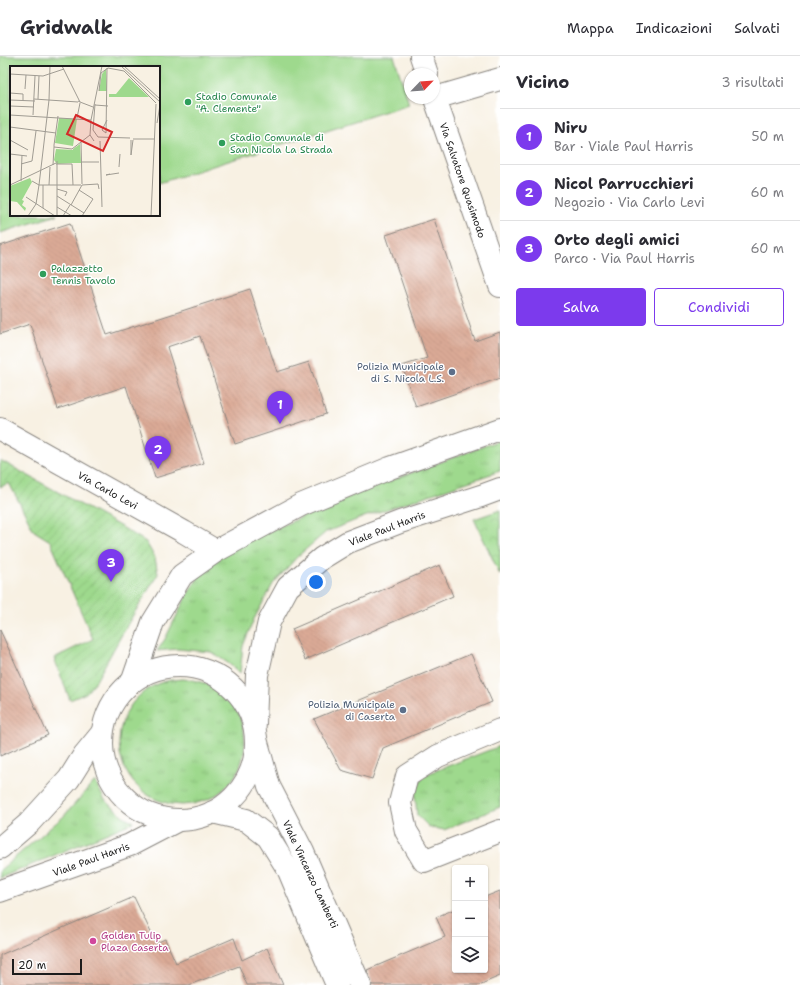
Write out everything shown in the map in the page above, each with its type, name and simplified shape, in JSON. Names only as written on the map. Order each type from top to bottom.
[{"type":"street","points":[[421,56],[425,68]]},
{"type":"street","points":[[440,95],[500,79]]},
{"type":"street","name":"Via Salvatore Quasimodo","points":[[436,104],[500,286]]},
{"type":"street","name":"Via Carlo Levi","points":[[0,429],[216,551]]},
{"type":"street","points":[[133,680],[153,622],[182,576],[216,551],[301,504],[390,468],[500,429]]},
{"type":"street","name":"Viale Paul Harris","points":[[255,734],[248,707],[234,689],[217,676],[196,667],[174,665],[153,670],[133,680],[118,694],[108,713],[102,733],[103,759],[113,783],[130,803],[153,815],[178,820],[196,818],[213,812],[228,802],[241,790],[250,774],[255,757],[256,674],[269,622],[288,587],[322,558],[348,542],[400,522],[500,489]]},
{"type":"street","points":[[500,730],[438,756],[406,776],[400,803],[406,831],[424,862],[500,831]]},
{"type":"street","name":"Viale Paul Harris","points":[[0,848],[29,823],[69,780],[84,755],[102,733]]},
{"type":"street","name":"Viale Vincenzo Lamberti","points":[[255,734],[269,786],[303,852],[360,985]]},
{"type":"street","name":"Viale Vincenzo Lamberti","points":[[213,812],[246,820],[268,837],[289,871],[337,985]]},
{"type":"street","name":"Viale Paul Harris","points":[[0,891],[130,846],[178,820]]},
{"type":"green space","name":"Stadio Comunale di San Nicola La Strada","points":[[0,56],[394,56],[404,88],[404,104],[409,104],[160,183],[160,66],[10,66],[10,216],[54,216],[0,233]]},
{"type":"green space","points":[[500,440],[500,471],[364,517],[326,532],[297,557],[273,584],[254,619],[243,646],[240,673],[211,652],[177,649],[157,651],[165,639],[187,595],[201,573],[234,546],[368,489]]},
{"type":"green space","points":[[0,460],[146,542],[155,558],[158,574],[96,681],[86,693],[70,700],[54,658],[93,639],[50,541],[34,531],[9,483],[0,487]]},
{"type":"green space","points":[[500,510],[500,575],[474,519]]},
{"type":"green space","points":[[188,679],[212,687],[222,693],[231,702],[240,718],[244,730],[244,754],[240,766],[231,782],[222,791],[206,800],[194,804],[176,805],[152,797],[142,791],[133,782],[124,766],[120,754],[119,736],[127,712],[133,702],[142,693],[158,684],[170,680]]},
{"type":"green space","points":[[500,746],[500,807],[444,830],[429,827],[417,815],[415,795],[421,779],[427,774]]},
{"type":"green space","points":[[95,781],[104,799],[123,816],[134,822],[0,878],[0,870],[63,817]]},
{"type":"building","points":[[434,219],[475,341],[500,332],[500,378],[416,407],[402,366],[427,358],[386,235]]},
{"type":"building","points":[[70,223],[107,335],[250,289],[277,372],[309,362],[326,414],[235,444],[200,336],[167,347],[204,463],[155,478],[126,386],[58,409],[30,324],[0,334],[0,246]]},
{"type":"building","points":[[440,565],[453,596],[305,660],[292,629]]},
{"type":"building","points":[[0,630],[48,735],[0,756]]},
{"type":"building","name":"Polizia Municipale di Caserta","points":[[471,654],[492,702],[383,748],[372,779],[341,770],[314,719]]},
{"type":"building","points":[[500,891],[500,976],[479,985],[372,985],[367,970],[445,937],[436,917],[452,910],[452,973],[488,973],[488,896]]},
{"type":"building","name":"Golden Tulip Plaza Caserta","points":[[134,897],[156,943],[165,939],[176,963],[234,938],[242,960],[267,948],[283,985],[247,985],[239,966],[189,985],[0,985],[0,955]]},
{"type":"place","name":"Stadio Comunale \"A. Clemente\"","points":[[188,102]]},
{"type":"place","name":"Stadio Comunale di San Nicola La Strada","points":[[222,143]]},
{"type":"place","name":"Palazzetto Tennis Tavolo","points":[[43,274]]},
{"type":"place","name":"Polizia Municipale di S. Nicola L.S.","points":[[452,372]]},
{"type":"place","name":"Niru","points":[[280,424]]},
{"type":"place","name":"Nicol Parrucchieri","points":[[158,469]]},
{"type":"place","name":"Orto degli amici","points":[[111,582]]},
{"type":"place","name":"Polizia Municipale di Caserta","points":[[403,710]]},
{"type":"place","name":"Golden Tulip Plaza Caserta","points":[[93,941]]}]
